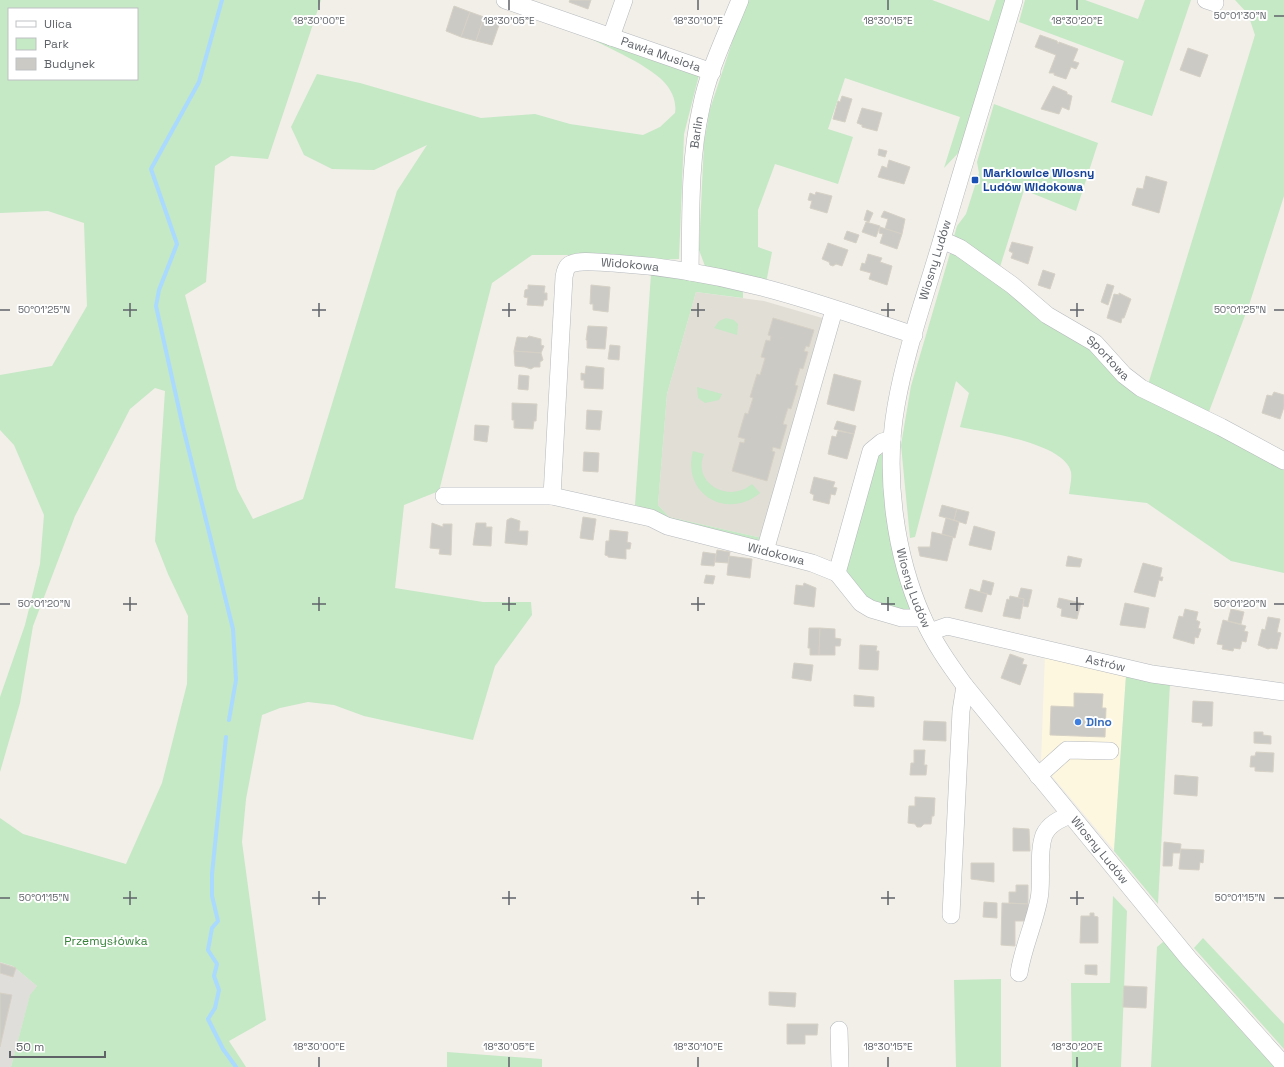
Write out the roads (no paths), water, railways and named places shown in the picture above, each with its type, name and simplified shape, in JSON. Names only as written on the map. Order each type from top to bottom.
[{"type":"street","name":"Pawła Musioła","points":[[505,0],[712,72]]},
{"type":"street","name":"Pawła Musioła","points":[[610,37],[624,0]]},
{"type":"street","name":"Barlin","points":[[690,272],[690,212],[695,138],[701,106],[712,72],[740,0]]},
{"type":"street","name":"Wiosny Ludów","points":[[1014,0],[914,335],[898,395],[892,439],[894,503],[900,547],[906,571],[926,625],[946,659],[965,686],[1189,959],[1284,1065]]},
{"type":"street","name":"Sportowa","points":[[942,240],[960,248],[999,276],[1047,315],[1096,343],[1124,375],[1141,388],[1221,426],[1284,461]]},
{"type":"street","name":"Widokowa","points":[[552,496],[565,270],[570,264],[577,262],[656,266],[690,272],[757,286],[914,335]]},
{"type":"street","points":[[765,551],[834,310]]},
{"type":"street","points":[[837,573],[871,451],[882,442],[892,439]]},
{"type":"street","name":"Widokowa","points":[[444,496],[552,496],[651,518],[667,526],[812,563],[837,573],[861,603],[871,609],[926,625]]},
{"type":"street","name":"Astrów","points":[[926,625],[947,626],[1152,674],[1284,692]]},
{"type":"street","points":[[951,915],[961,711],[965,686]]},
{"type":"street","points":[[1038,776],[1066,750],[1110,751]]},
{"type":"street","points":[[1019,973],[1022,952],[1033,927],[1039,898],[1044,835],[1054,823],[1070,814]]},
{"type":"street","points":[[840,1030],[840,1067]]},
{"type":"waterway","points":[[222,0],[199,82],[151,169],[177,244],[159,290],[156,306],[183,427],[233,629],[236,680],[229,720]]},
{"type":"waterway","points":[[226,737],[212,874],[212,896],[218,921],[212,928],[208,950],[217,964],[214,976],[219,990],[215,1008],[208,1019],[223,1049],[236,1067]]},
{"type":"place","name":"Marklowice Wiosny Ludów Widokowa","points":[[975,180]]},
{"type":"place","name":"Dino","points":[[1078,722]]},
{"type":"park label","name":"Przemysłówka","points":[[106,941]]}]
